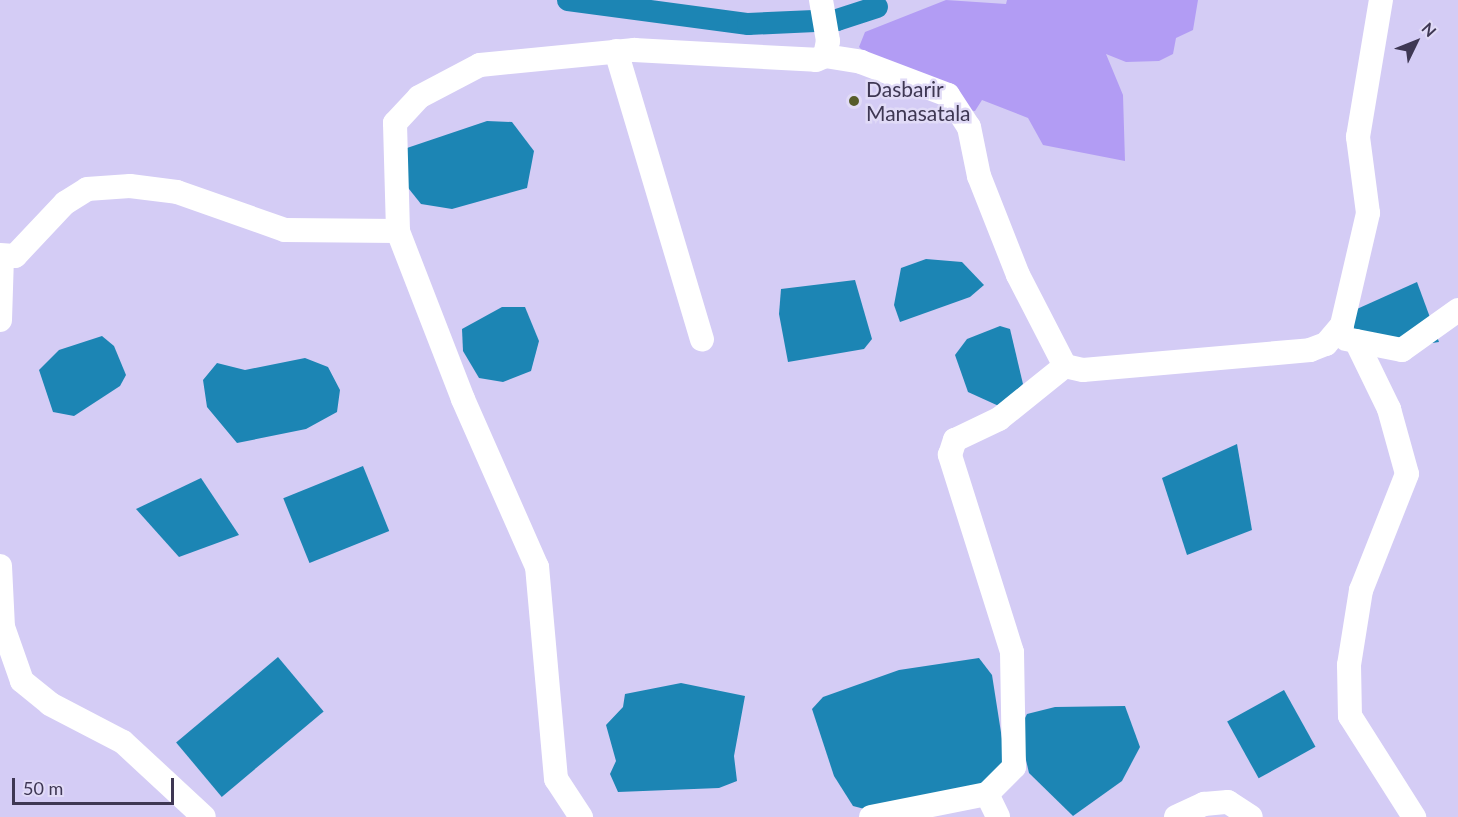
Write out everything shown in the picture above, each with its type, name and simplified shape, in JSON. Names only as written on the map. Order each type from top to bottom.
[{"type":"street","points":[[821,0],[827,49]]},
{"type":"street","points":[[1381,0],[1358,137],[1368,213],[1342,325],[1345,339],[1389,409],[1407,474],[1360,590],[1350,665],[1350,716],[1414,817]]},
{"type":"street","points":[[581,817],[556,779],[537,567],[463,399],[398,231],[394,123],[419,97],[480,65],[616,51],[749,53],[801,60],[827,49],[948,95],[969,127],[979,176],[1018,275],[1065,366]]},
{"type":"street","points":[[616,51],[702,339]]},
{"type":"street","points":[[1,310],[1,256],[15,256],[65,203],[87,189],[130,186],[177,192],[285,230],[398,231]]},
{"type":"street","points":[[1065,366],[1083,370],[1310,350],[1345,339],[1402,350],[1458,310]]},
{"type":"street","points":[[871,817],[987,794],[1014,767],[1013,735],[1017,678],[950,455],[955,440],[999,419],[1065,366]]},
{"type":"street","points":[[0,566],[3,627],[22,681],[50,704],[136,752],[204,817]]},
{"type":"street","points":[[987,794],[998,817]]},
{"type":"street","points":[[1176,817],[1204,804],[1228,802],[1251,817]]},
{"type":"shaded area","points":[[946,0],[1006,4],[1007,0],[1198,0],[1193,30],[1176,38],[1173,54],[1159,61],[1126,62],[1106,54],[1123,95],[1125,161],[1043,145],[1028,118],[982,100],[975,111],[964,110],[948,83],[871,59],[859,47],[865,32]]},
{"type":"water","points":[[487,121],[512,122],[534,151],[527,188],[452,209],[421,204],[405,184],[404,149]]},
{"type":"water","points":[[926,259],[962,262],[984,285],[970,297],[900,322],[894,305],[901,268]]},
{"type":"water","points":[[855,280],[872,339],[864,349],[788,362],[779,314],[781,289]]},
{"type":"water","points":[[1417,282],[1439,342],[1359,354],[1348,313]]},
{"type":"water","points":[[502,307],[525,307],[539,341],[531,371],[503,382],[479,378],[463,351],[462,329]]},
{"type":"water","points":[[1000,326],[1010,329],[1023,384],[1001,407],[968,392],[955,355],[967,339]]},
{"type":"water","points":[[102,336],[114,346],[126,375],[120,386],[74,416],[53,412],[39,370],[59,350]]},
{"type":"water","points":[[305,358],[328,367],[340,390],[337,412],[306,429],[237,443],[207,407],[203,380],[217,363],[245,370]]},
{"type":"water","points":[[1237,444],[1252,530],[1187,555],[1162,478]]},
{"type":"water","points":[[363,466],[389,531],[309,563],[283,498]]},
{"type":"water","points":[[201,478],[239,535],[179,557],[136,509]]},
{"type":"water","points":[[278,657],[324,711],[222,797],[176,742]]},
{"type":"water","points":[[979,658],[992,675],[1007,771],[979,792],[876,812],[853,806],[834,776],[812,709],[823,697],[899,670]]},
{"type":"water","points":[[681,683],[745,696],[734,756],[737,781],[719,788],[618,792],[610,774],[616,761],[606,725],[623,707],[625,694]]},
{"type":"water","points":[[1284,690],[1316,747],[1259,778],[1227,722]]},
{"type":"water","points":[[1125,706],[1140,747],[1122,781],[1073,816],[1029,773],[1019,730],[1027,714],[1055,707]]},
{"type":"waterway","points":[[568,0],[748,24],[837,20],[877,7]]},
{"type":"place","name":"Dasbarir Manasatala","points":[[854,101]]}]
